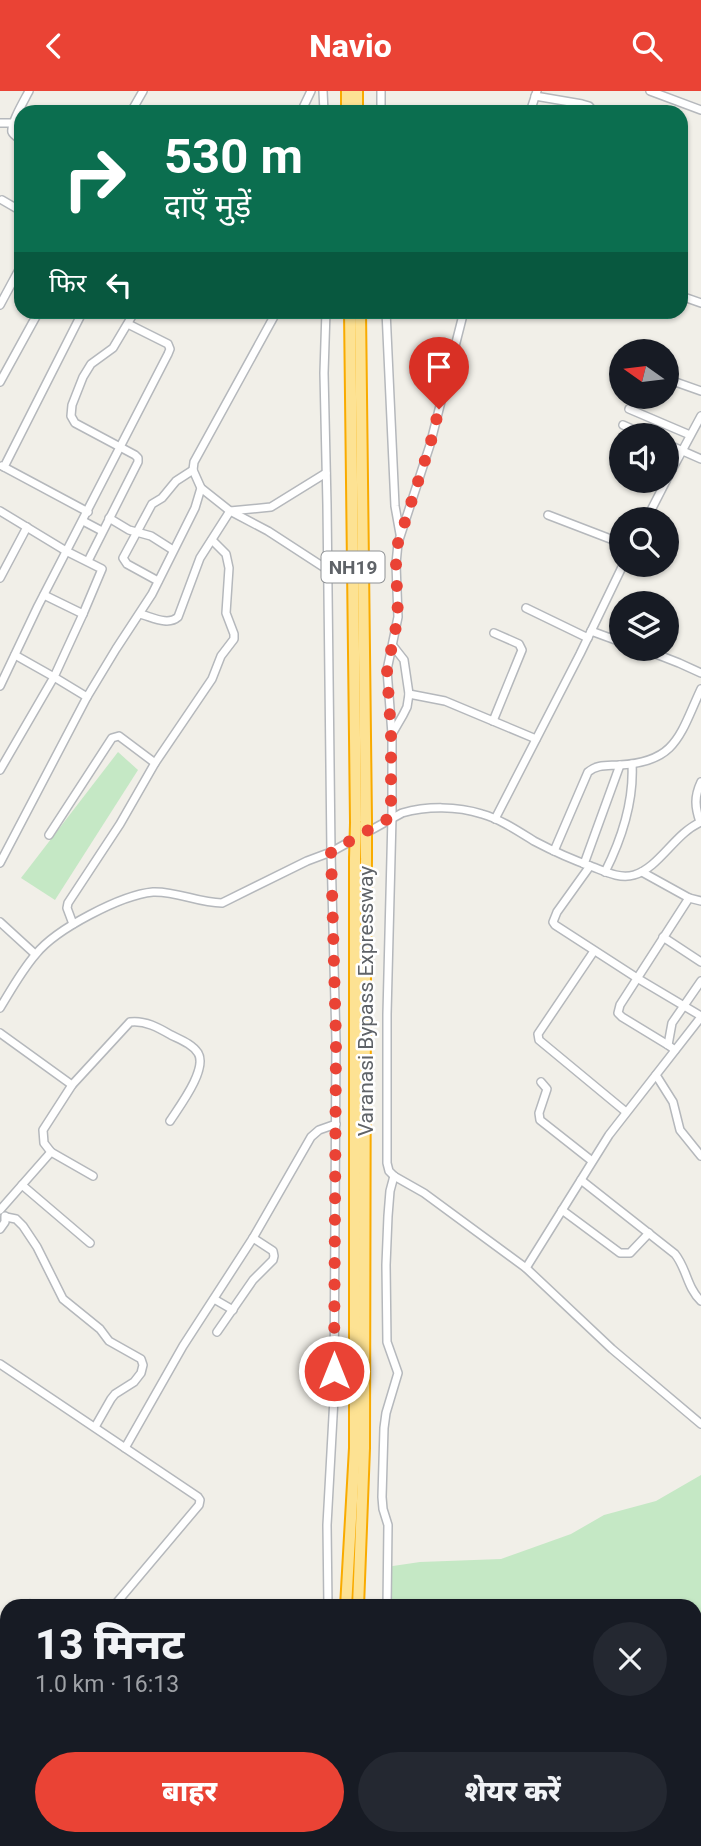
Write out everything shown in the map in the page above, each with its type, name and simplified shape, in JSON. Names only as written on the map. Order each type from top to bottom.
[{"type":"highway","name":"Varanasi Bypass Expressway","points":[[350,319],[361,822]]},
{"type":"highway","name":"Varanasi Bypass Expressway","points":[[346,1599],[355,1448],[361,858],[360,319]]},
{"type":"highway","name":"Varanasi Bypass Expressway","points":[[358,1599],[364,1448],[365,955],[361,858]]},
{"type":"street","points":[[650,91],[688,105]]},
{"type":"street","points":[[536,93],[586,105]]},
{"type":"street","points":[[2,200],[14,207]]},
{"type":"street","points":[[0,304],[14,279]]},
{"type":"street","points":[[0,382],[35,319]]},
{"type":"street","points":[[79,319],[2,466],[88,512]]},
{"type":"street","points":[[88,561],[138,458],[75,423],[71,416],[72,405],[91,364],[113,348],[131,319]]},
{"type":"street","points":[[273,319],[194,462],[193,470],[201,488],[230,511],[268,531],[328,570]]},
{"type":"street","points":[[326,319],[324,373],[336,1040],[334,1398],[327,1525],[328,1599]]},
{"type":"street","points":[[386,319],[394,492],[400,535]]},
{"type":"street","points":[[462,319],[430,445],[400,535],[396,564],[398,617],[387,670],[391,734],[387,1163],[394,1176],[424,1193],[526,1268],[612,1349],[701,1424]]},
{"type":"street","points":[[0,686],[170,349],[168,344],[160,339],[128,324]]},
{"type":"street","points":[[679,383],[701,391]]},
{"type":"street","points":[[629,409],[690,435]]},
{"type":"street","points":[[679,454],[701,416]]},
{"type":"street","points":[[681,450],[701,459]]},
{"type":"street","points":[[158,581],[134,568],[123,558],[152,504],[162,498],[176,481],[193,470]]},
{"type":"street","points":[[230,511],[271,507],[326,473]]},
{"type":"street","points":[[0,863],[87,697],[158,581],[195,508],[201,488]]},
{"type":"street","points":[[0,511],[66,551],[103,569],[54,677],[0,771]]},
{"type":"street","points":[[140,614],[166,621],[174,621],[178,617],[200,558],[230,511]]},
{"type":"street","points":[[548,515],[609,539]]},
{"type":"street","points":[[109,518],[136,532],[151,536],[173,550]]},
{"type":"street","points":[[83,521],[102,531]]},
{"type":"street","points":[[0,578],[27,527]]},
{"type":"street","points":[[69,927],[68,903],[120,824],[155,763],[212,679],[221,656],[234,639],[226,613],[229,568],[226,555],[212,540]]},
{"type":"street","points":[[0,558],[8,563]]},
{"type":"street","points":[[495,819],[617,577]]},
{"type":"street","points":[[44,595],[83,614]]},
{"type":"street","points":[[526,608],[609,639]]},
{"type":"street","points":[[493,721],[522,650],[519,644],[494,633]]},
{"type":"street","points":[[391,734],[407,707],[409,694],[404,660],[393,646]]},
{"type":"street","points":[[15,655],[87,697]]},
{"type":"street","points":[[674,661],[701,673]]},
{"type":"street","points":[[554,851],[588,772],[601,766],[632,764],[656,758],[668,751],[676,741],[701,689]]},
{"type":"street","points":[[409,694],[445,701],[536,739]]},
{"type":"street","points":[[48,835],[112,738],[119,736],[155,763]]},
{"type":"street","points":[[606,872],[619,843],[629,807],[632,764]]},
{"type":"street","points":[[526,1268],[609,1135],[656,1075],[672,1047],[701,1017],[594,951],[554,922],[557,912],[587,865],[620,765]]},
{"type":"street","points":[[0,1008],[35,954],[69,927],[107,907],[151,892],[222,903],[331,852],[391,817],[413,810],[466,810],[484,814],[554,851],[606,872],[624,876],[642,872],[681,835],[701,822],[695,809],[695,801],[701,782]]},
{"type":"street","points":[[642,872],[689,898],[701,901]]},
{"type":"street","points":[[672,1047],[619,1015],[620,1005],[689,898]]},
{"type":"street","points":[[0,922],[35,954]]},
{"type":"street","points":[[663,937],[701,962]]},
{"type":"street","points":[[594,951],[538,1034],[538,1038],[626,1112]]},
{"type":"street","points":[[672,1047],[672,1023],[701,981]]},
{"type":"street","points":[[93,1176],[51,1152],[44,1143],[43,1130],[72,1085],[130,1023],[137,1021],[156,1027],[190,1045],[199,1054],[201,1061],[197,1076],[170,1121]]},
{"type":"street","points":[[0,1033],[72,1085]]},
{"type":"street","points":[[656,1075],[673,1103],[680,1130],[701,1156]]},
{"type":"street","points":[[541,1082],[547,1089],[539,1113],[540,1119],[592,1161]]},
{"type":"street","points":[[125,1448],[183,1346],[253,1238],[312,1137],[319,1130],[336,1124]]},
{"type":"street","points":[[51,1152],[0,1210],[6,1217],[16,1219],[23,1226],[37,1247],[63,1299],[100,1329],[109,1341],[141,1359],[141,1373],[134,1382],[115,1394],[95,1427]]},
{"type":"street","points":[[387,1599],[388,1525],[382,1497],[384,1428],[398,1373],[387,1342],[388,1216],[394,1176]]},
{"type":"street","points":[[581,1180],[679,1259],[691,1290],[701,1301]]},
{"type":"street","points":[[22,1185],[90,1243]]},
{"type":"street","points":[[562,1210],[620,1253],[630,1253],[649,1233]]},
{"type":"street","points":[[0,1229],[6,1217]]},
{"type":"street","points":[[218,1332],[253,1280],[273,1261],[272,1251],[253,1238]]},
{"type":"street","points":[[214,1299],[233,1310]]},
{"type":"street","points":[[0,1364],[200,1500],[199,1505],[120,1599]]},
{"type":"green space","points":[[118,752],[138,770],[55,900],[21,878]]},
{"type":"green space","points":[[701,1475],[701,1599],[384,1599],[386,1567],[420,1562],[501,1559],[571,1534],[604,1515],[656,1501]]},
{"type":"route","points":[[334,1371],[336,1040],[331,852],[391,817],[391,734],[387,670],[398,617],[398,543],[439,409]]}]
